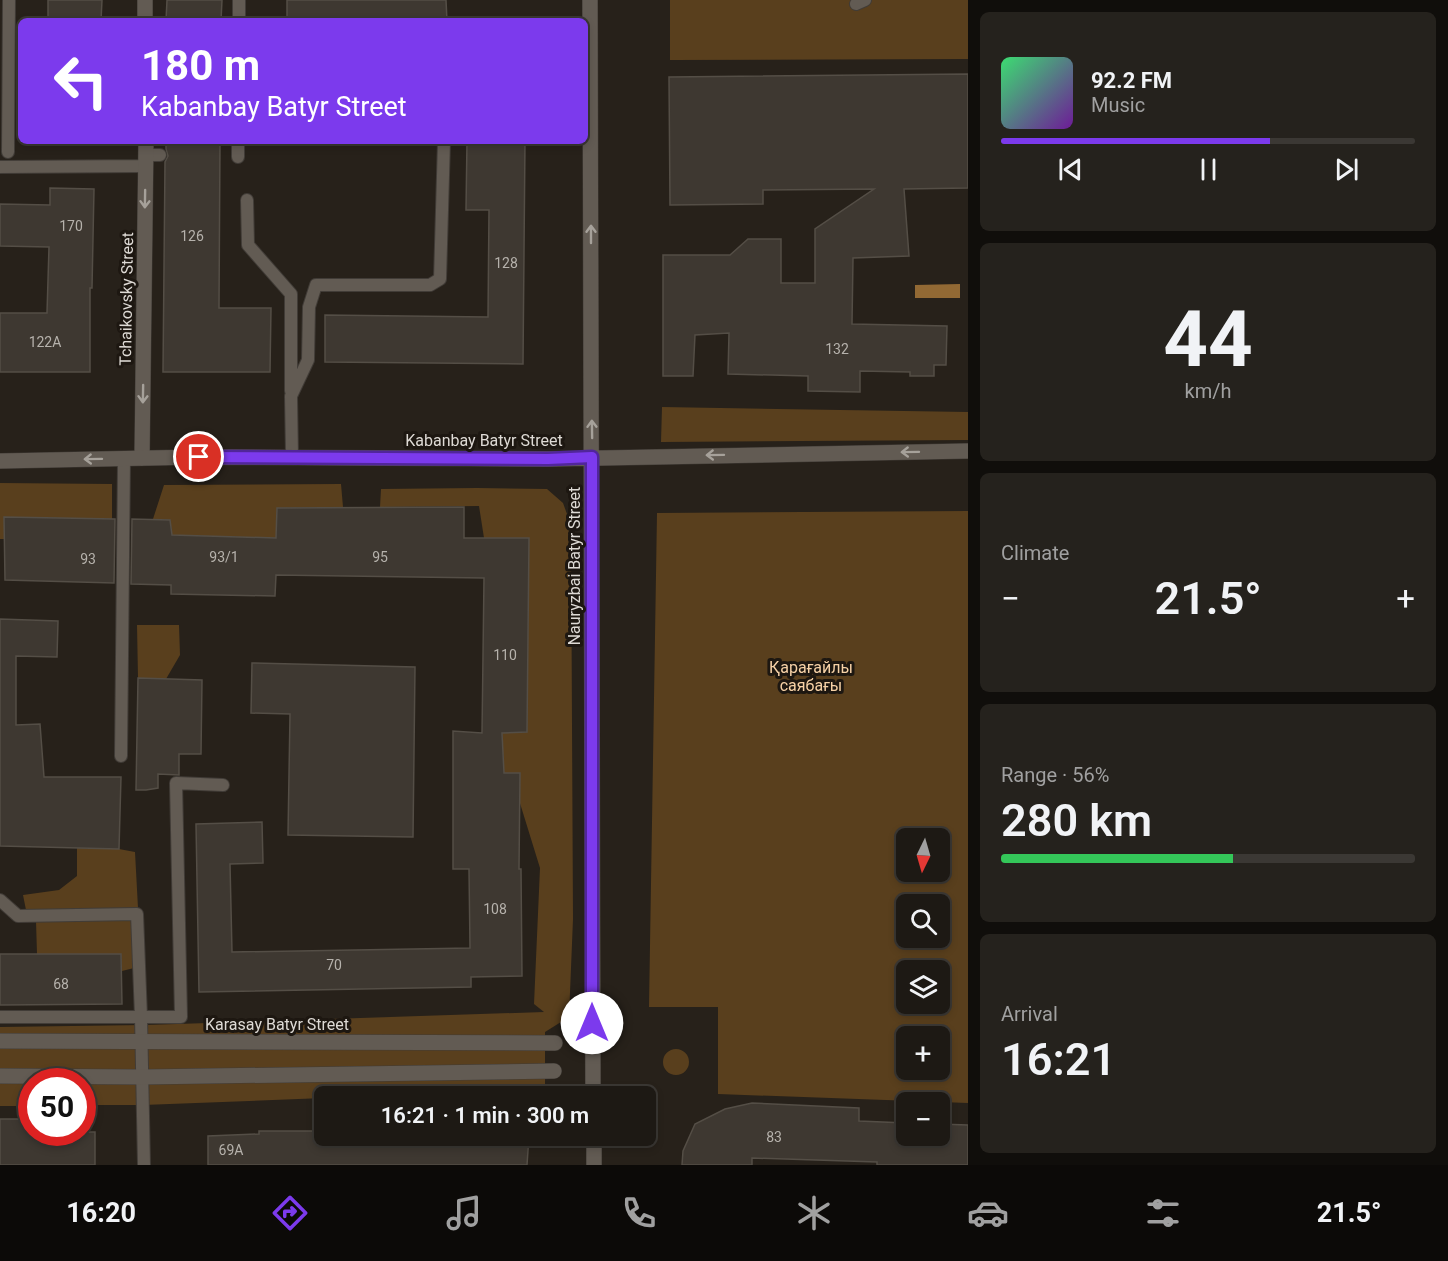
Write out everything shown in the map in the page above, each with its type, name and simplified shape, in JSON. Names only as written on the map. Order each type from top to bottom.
[{"type":"street","points":[[145,0],[145,18]]},
{"type":"street","name":"Nauryzbai Batyr Street","points":[[590,0],[588,35],[592,457],[593,1086]]},
{"type":"street","name":"Tchaikovsky Street","points":[[142,458],[149,154]]},
{"type":"street","name":"Kabanbay Batyr Street","points":[[0,461],[292,457],[548,459],[968,451]]},
{"type":"street","name":"Karasay Batyr Street","points":[[0,1041],[555,1043]]},
{"type":"street","points":[[0,1076],[143,1077],[555,1071]]},
{"type":"street","points":[[594,1146],[594,1165]]},
{"type":"lane","points":[[8,152],[9,0]]},
{"type":"lane","points":[[239,0],[239,18]]},
{"type":"lane","points":[[238,144],[238,156]]},
{"type":"lane","points":[[291,396],[308,360],[309,307],[316,285],[430,285],[440,279],[444,144]]},
{"type":"lane","points":[[0,167],[149,154]]},
{"type":"lane","points":[[247,200],[248,245],[291,294],[292,457]]},
{"type":"lane","points":[[121,756],[124,459]]},
{"type":"lane","points":[[0,1017],[181,1017],[176,783],[223,785]]},
{"type":"lane","points":[[0,900],[18,916],[137,914],[144,1165]]},
{"type":"green space","points":[[670,0],[968,0],[968,59],[670,60]]},
{"type":"green space","points":[[662,407],[968,412],[968,440],[661,442]]},
{"type":"green space","points":[[0,483],[112,484],[112,519],[4,517],[4,539],[0,539]]},
{"type":"green space","points":[[341,484],[343,507],[277,508],[276,538],[172,535],[170,520],[153,519],[164,485]]},
{"type":"green space","points":[[381,489],[547,489],[563,503],[571,525],[573,919],[569,1017],[545,1032],[545,1086],[314,1086],[314,1098],[96,1105],[96,1068],[18,1068],[18,1106],[0,1106],[0,1027],[145,1025],[544,1012],[534,1004],[540,868],[519,800],[520,773],[504,773],[502,733],[527,732],[529,538],[484,538],[479,506],[380,507]]},
{"type":"green space","name":"Қарағайлы саябағы","points":[[968,511],[968,1103],[950,1102],[950,1092],[896,1092],[896,1100],[718,1094],[718,1007],[649,1007],[657,513]]},
{"type":"green space","points":[[137,625],[179,625],[180,655],[166,679],[138,678]]},
{"type":"green space","points":[[77,848],[119,849],[135,852],[138,908],[26,910],[23,895],[59,890],[77,876]]},
{"type":"green space","points":[[133,919],[134,968],[122,971],[121,954],[37,954],[36,921]]},
{"type":"green space","points":[[676,1049],[685,1053],[689,1062],[685,1071],[676,1075],[667,1071],[663,1062],[667,1053]]},
{"type":"shaded area","points":[[960,284],[960,298],[915,298],[915,285]]},
{"type":"building","points":[[48,0],[102,0],[101,18],[48,18]]},
{"type":"building","points":[[167,0],[222,0],[221,18],[166,18]]},
{"type":"building","points":[[287,0],[446,0],[447,18],[287,18]]},
{"type":"building","points":[[968,74],[968,188],[904,189],[909,256],[853,258],[852,324],[947,326],[946,365],[934,365],[934,376],[910,376],[910,372],[860,371],[860,392],[808,391],[808,376],[728,374],[729,333],[695,335],[693,376],[663,376],[663,255],[730,255],[748,239],[781,239],[781,283],[815,283],[815,229],[874,189],[763,190],[763,204],[670,205],[669,77]]},
{"type":"building","points":[[166,144],[220,144],[219,308],[271,308],[270,372],[163,372],[165,162],[168,156]]},
{"type":"building","points":[[467,144],[525,144],[523,364],[325,362],[325,315],[488,317],[489,210],[466,210]]},
{"type":"building","points":[[50,188],[94,189],[92,288],[90,288],[90,372],[0,372],[0,313],[47,313],[49,247],[0,246],[0,204],[50,205]]},
{"type":"building","points":[[464,507],[464,538],[529,538],[527,732],[502,733],[504,773],[520,773],[519,869],[521,869],[522,976],[471,977],[471,987],[199,992],[196,824],[262,822],[263,863],[230,864],[232,952],[470,948],[469,869],[453,869],[453,731],[482,733],[484,578],[276,575],[275,596],[171,594],[171,585],[131,584],[132,519],[170,520],[172,535],[276,538],[277,508]]},
{"type":"building","points":[[4,517],[115,519],[114,583],[5,580]]},
{"type":"building","points":[[0,619],[58,621],[57,657],[16,656],[16,725],[40,724],[44,777],[121,777],[119,849],[0,846]]},
{"type":"building","points":[[252,663],[415,667],[413,837],[288,835],[290,714],[251,713]]},
{"type":"building","points":[[138,678],[202,680],[201,754],[179,754],[179,775],[158,774],[158,788],[146,790],[136,790]]},
{"type":"building","points":[[0,954],[121,954],[122,1004],[0,1005]]},
{"type":"building","points":[[752,1103],[859,1108],[859,1121],[896,1123],[896,1146],[950,1146],[950,1124],[968,1125],[968,1165],[877,1165],[877,1162],[752,1158],[752,1165],[682,1165],[683,1151],[695,1124],[725,1109]]},
{"type":"building","points":[[0,1119],[18,1119],[18,1146],[95,1146],[95,1165],[0,1165]]},
{"type":"building","points":[[259,1131],[314,1131],[314,1146],[528,1146],[527,1165],[208,1165],[208,1136],[259,1134]]},
{"type":"route","points":[[199,457],[548,459],[592,457],[592,1023]]}]
